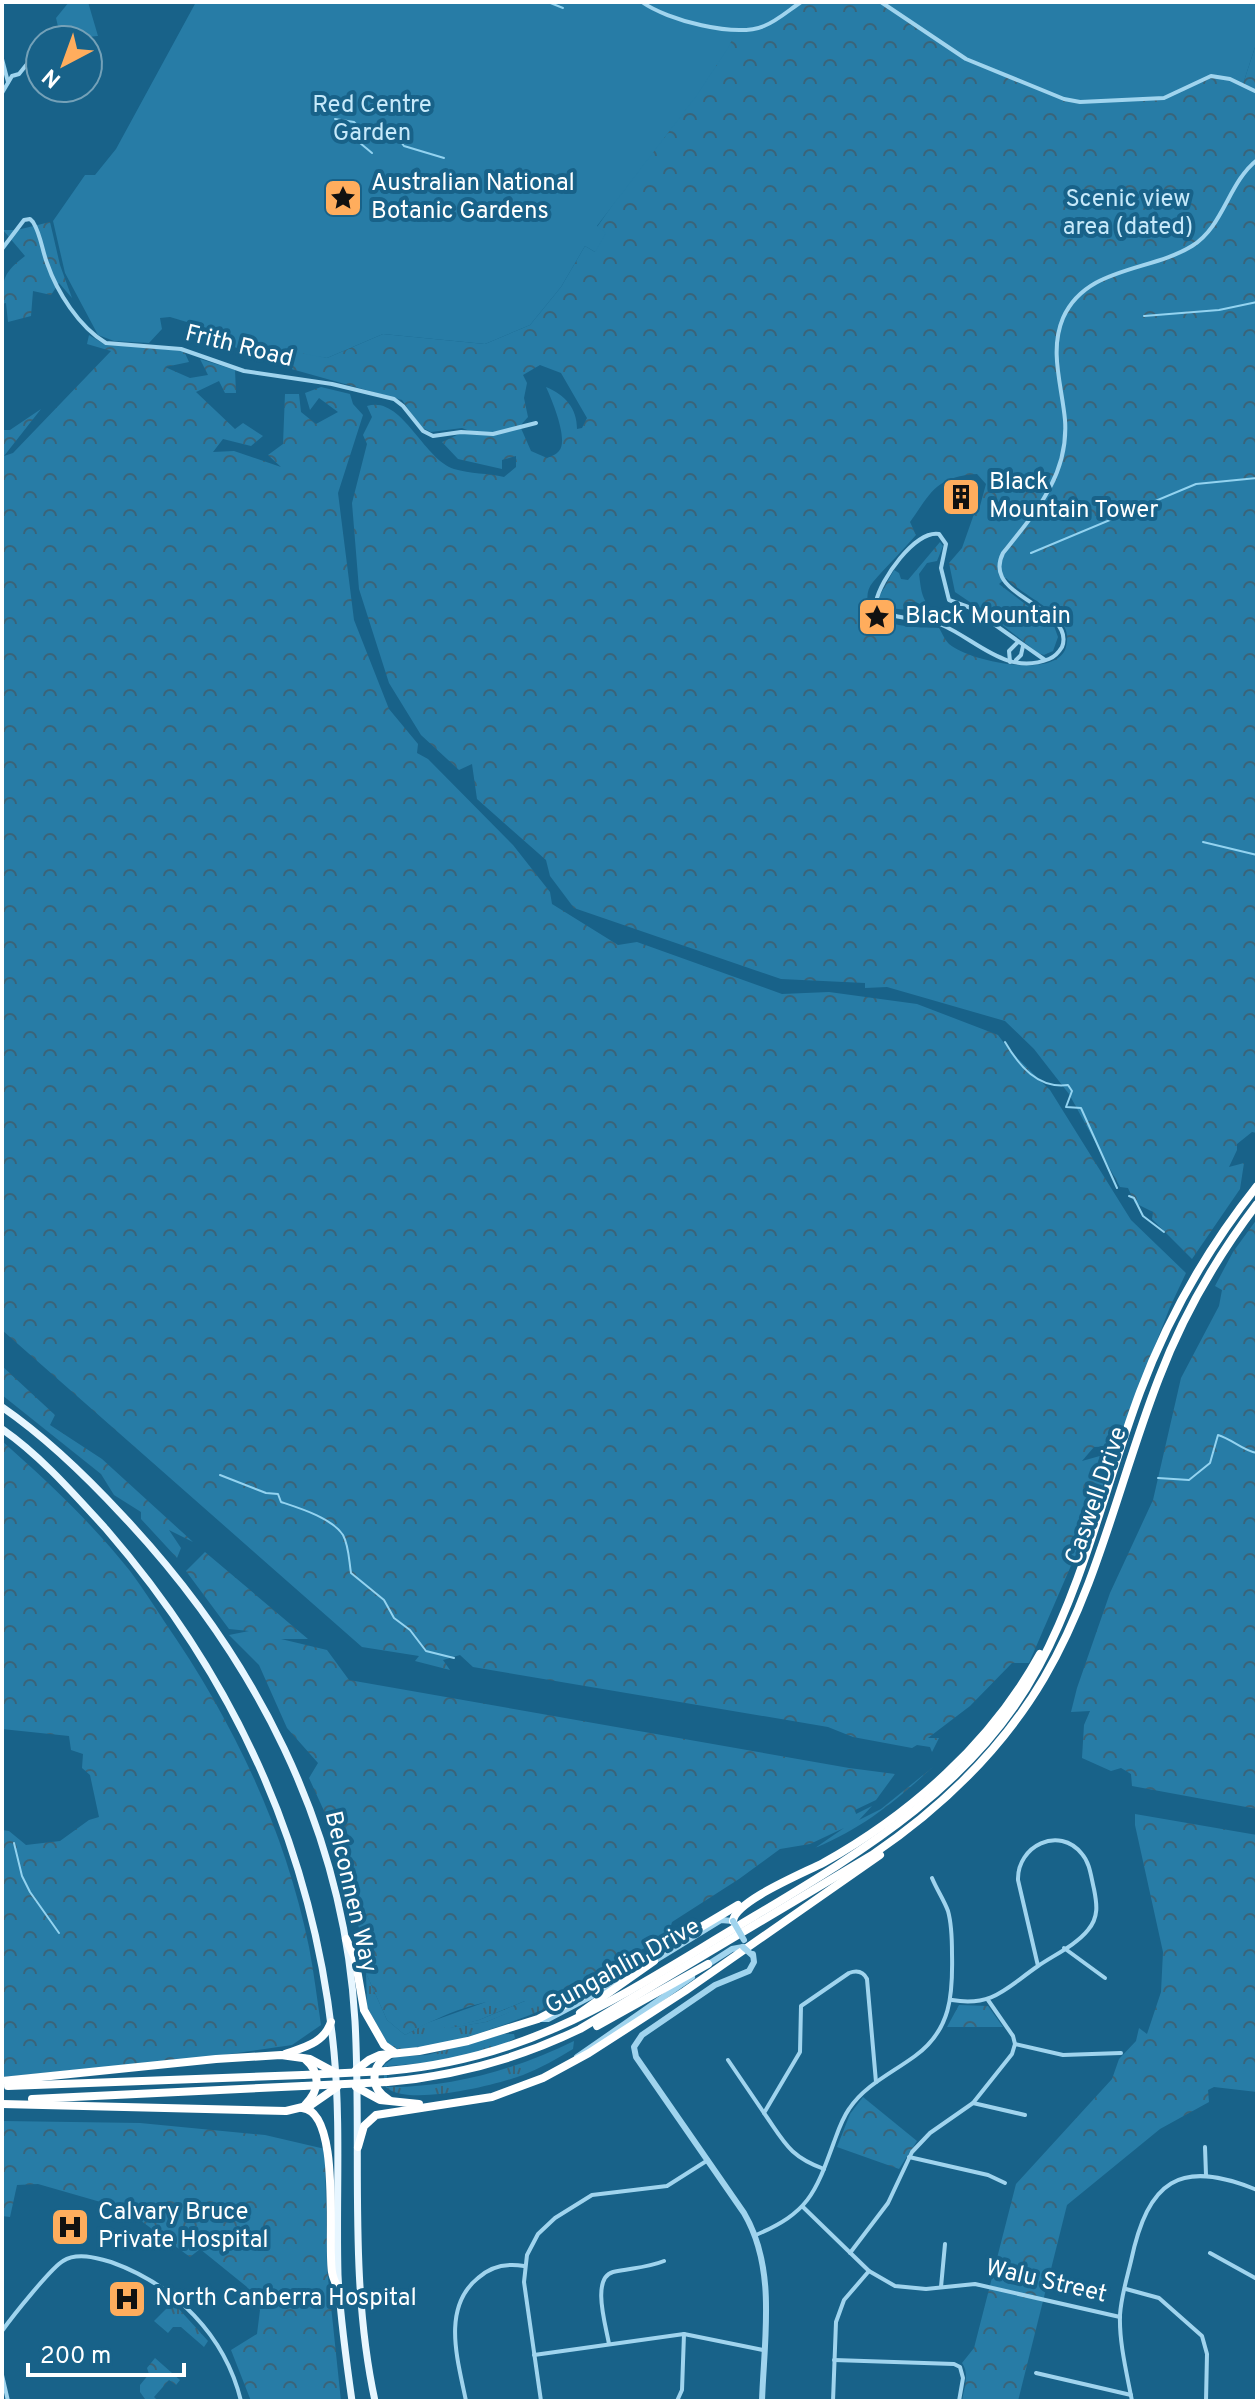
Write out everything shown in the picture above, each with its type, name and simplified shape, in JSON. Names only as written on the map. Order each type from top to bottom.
[{"type":"highway","name":"Caswell Drive","points":[[1086,1550],[1160,1343],[1181,1299],[1212,1247],[1257,1186]]},
{"type":"highway","name":"Caswell Drive","points":[[956,1789],[1016,1721],[1057,1655],[1084,1594],[1158,1379],[1189,1310],[1222,1254],[1257,1204]]},
{"type":"highway","points":[[733,1921],[736,1912],[766,1892],[831,1858],[893,1818],[930,1789],[994,1721],[1023,1681],[1048,1638],[1086,1550]]},
{"type":"highway","name":"Gungahlin Drive","points":[[2,2084],[303,2075],[387,2071],[445,2064],[481,2056],[558,2027],[620,1997],[842,1863],[909,1816],[948,1783],[1001,1725],[1039,1668],[1060,1623],[1086,1550]]},
{"type":"highway","points":[[358,2147],[363,2128],[372,2117],[427,2105],[492,2097],[516,2090],[565,2067],[685,1991],[825,1895],[912,1832],[936,1812],[956,1789]]},
{"type":"highway","name":"Gungahlin Drive","points":[[2,2102],[387,2082],[459,2073],[535,2050],[624,2005],[872,1855],[913,1827],[956,1789]]},
{"type":"highway","points":[[356,2070],[372,2058],[468,2041],[538,2019],[607,1983],[772,1885],[831,1858]]},
{"type":"highway","points":[[346,1939],[354,1954],[364,2010],[384,2045],[394,2053]]},
{"type":"highway","points":[[558,2027],[668,1952]]},
{"type":"highway","points":[[535,2050],[555,2046],[616,2017],[708,1964]]},
{"type":"highway","points":[[281,2055],[320,2039],[331,2022]]},
{"type":"highway","points":[[394,2053],[378,2063],[374,2079],[380,2094],[397,2102]]},
{"type":"highway","points":[[2,2084],[216,2059],[281,2055],[303,2057],[321,2063],[336,2073]]},
{"type":"highway","points":[[301,2108],[314,2094],[317,2082],[315,2069],[303,2057]]},
{"type":"highway","points":[[301,2108],[319,2101],[337,2087]]},
{"type":"highway","points":[[356,2087],[372,2097],[427,2105]]},
{"type":"highway","points":[[2,2102],[275,2111],[308,2108],[329,2148],[331,2268],[339,2290]]},
{"type":"main road","name":"Belconnen Way","points":[[2,1407],[82,1473],[156,1551],[226,1642],[261,1700],[305,1791],[328,1863],[346,1939],[355,2020],[359,2258],[372,2401]]},
{"type":"main road","name":"Belconnen Way","points":[[2,1429],[67,1486],[88,1509],[138,1566],[202,1657],[234,1715],[275,1802],[303,1879],[331,2022],[336,2073],[339,2290],[352,2401]]},
{"type":"main road","points":[[337,2087],[356,2070]]},
{"type":"main road","points":[[336,2073],[356,2087]]},
{"type":"street","points":[[642,2],[672,17],[735,30],[766,26],[801,2]]},
{"type":"street","points":[[881,2],[966,59],[1064,99],[1080,102],[1164,98],[1211,76],[1230,79],[1257,92]]},
{"type":"street","points":[[2,59],[8,82]]},
{"type":"street","points":[[2,93],[12,76],[24,68]]},
{"type":"street","points":[[1045,660],[971,608],[949,600],[941,568],[946,544],[939,534],[933,532],[922,537],[882,583],[876,602],[882,611],[942,625],[1000,660],[1045,660],[1060,650],[1063,638],[1060,625],[1006,584],[999,571],[999,562],[1039,509],[1057,473],[1065,430],[1056,354],[1062,319],[1074,300],[1096,283],[1180,252],[1201,239],[1214,224],[1244,173],[1257,160]]},
{"type":"street","name":"Frith Road","points":[[2,249],[24,220],[30,219],[57,285],[77,316],[97,338],[106,343],[181,349],[244,371],[332,384],[394,399],[423,431],[433,436],[461,432],[493,434],[536,423]]},
{"type":"street","points":[[1012,662],[1009,651],[1021,644]]},
{"type":"street","points":[[1012,662],[1021,655],[1021,644]]},
{"type":"street","points":[[952,2000],[976,2003],[988,2000],[1038,1966],[1064,1948],[1088,1930],[1096,1915],[1097,1902],[1089,1868],[1081,1852],[1065,1842],[1046,1841],[1035,1846],[1023,1858],[1018,1877],[1038,1966]]},
{"type":"street","points":[[756,2235],[780,2224],[803,2207],[816,2189],[845,2114],[855,2099],[915,2056],[934,2039],[944,2023],[952,2000],[950,1920],[932,1878]]},
{"type":"street","points":[[538,2019],[548,2019],[584,2002],[722,1919],[733,1921],[753,1955],[749,1971],[715,1985],[639,2037],[634,2045],[636,2057],[756,2235],[765,2270],[762,2401]]},
{"type":"street","points":[[565,2067],[708,1964],[745,1944]]},
{"type":"street","points":[[1064,1948],[1105,1978]]},
{"type":"street","points":[[764,2113],[800,2052],[801,2006],[856,1971],[867,1979],[876,2082]]},
{"type":"street","points":[[850,2253],[888,2203],[909,2157],[930,2133],[973,2103],[1012,2054],[1015,2044],[1013,2036],[988,2000]]},
{"type":"street","points":[[1015,2044],[1063,2055],[1121,2053]]},
{"type":"street","points":[[728,2060],[791,2152],[824,2169]]},
{"type":"street","points":[[973,2103],[1025,2115]]},
{"type":"street","points":[[1205,2147],[1206,2175]]},
{"type":"street","points":[[909,2157],[988,2175],[1005,2183]]},
{"type":"street","points":[[541,2401],[524,2282],[532,2244],[542,2230],[581,2200],[603,2192],[667,2186],[708,2160]]},
{"type":"street","points":[[1036,2373],[1131,2398],[1120,2317],[1137,2232],[1146,2210],[1172,2184],[1183,2179],[1206,2175],[1229,2179],[1257,2190]]},
{"type":"street","name":"Walu Street","points":[[803,2207],[869,2271],[901,2287],[988,2286],[1120,2317]]},
{"type":"street","points":[[941,2287],[945,2244]]},
{"type":"street","points":[[1210,2253],[1257,2279]]},
{"type":"street","points":[[2,2331],[63,2261],[81,2257],[104,2260],[138,2273],[160,2286],[198,2319],[224,2355],[241,2401]]},
{"type":"street","points":[[609,2344],[601,2289],[603,2279],[613,2272],[648,2267],[664,2261]]},
{"type":"street","points":[[466,2401],[455,2326],[460,2301],[468,2287],[485,2272],[509,2264],[525,2266]]},
{"type":"street","points":[[833,2401],[839,2311],[851,2290],[869,2271]]},
{"type":"street","points":[[1125,2289],[1159,2298],[1202,2336],[1207,2354],[1206,2401]]},
{"type":"street","points":[[534,2355],[684,2334],[763,2350]]},
{"type":"street","points":[[677,2401],[682,2390],[684,2334]]},
{"type":"street","points":[[834,2360],[954,2364],[962,2371],[959,2401]]},
{"type":"street","points":[[2,2375],[8,2401]]},
{"type":"green space","points":[[69,2],[88,2],[94,24],[57,24],[56,18]]},
{"type":"green space","name":"Australian National Botanic Gardens","points":[[196,2],[801,2],[761,28],[736,31],[697,95],[597,226],[606,233],[595,252],[585,246],[561,287],[530,325],[485,344],[383,334],[327,358],[277,349],[170,317],[160,318],[162,329],[149,343],[114,341],[98,335],[65,273],[53,221],[85,175],[95,175],[116,149]]},
{"type":"green space","name":"Scenic view area (dated)","points":[[801,2],[881,2],[1175,94],[1208,77],[1243,84],[1257,41],[1257,1133],[1252,1132],[1237,1144],[1229,1167],[1244,1163],[1240,1189],[1192,1259],[1152,1219],[1153,1212],[1135,1203],[1128,1188],[1120,1187],[1069,1094],[1034,1049],[1005,1021],[887,987],[865,988],[865,983],[781,979],[574,908],[550,876],[546,860],[477,799],[472,764],[459,770],[421,735],[389,683],[359,589],[352,503],[367,444],[363,435],[372,417],[367,406],[380,405],[391,410],[402,418],[432,453],[454,469],[504,477],[516,467],[516,456],[502,460],[502,469],[458,459],[442,442],[461,433],[475,433],[462,428],[431,432],[421,427],[402,400],[270,363],[217,339],[217,330],[327,358],[383,334],[485,344],[530,325],[561,287],[585,246],[595,252],[597,227],[735,30]],"holes":[[[540,365],[561,373],[587,418],[582,428],[577,429],[569,403],[546,387],[562,438],[559,451],[547,458],[531,451],[520,426],[528,417],[524,398],[527,383],[523,375]],[[977,474],[986,484],[980,506],[962,548],[949,563],[955,592],[1038,653],[1044,655],[1053,651],[1058,637],[1054,626],[999,584],[1006,578],[1053,613],[1064,626],[1067,644],[1057,659],[1028,665],[991,661],[949,644],[939,628],[890,623],[874,614],[869,606],[871,585],[916,535],[910,522],[930,494],[952,478]]]},
{"type":"green space","points":[[881,2],[1257,2],[1257,41],[1243,84],[1211,76],[1164,98],[1080,102],[1064,99],[966,59]]},
{"type":"green space","points":[[50,222],[72,298],[59,283],[51,295],[33,291],[31,316],[8,322],[6,303],[2,304],[4,282],[8,272],[25,256],[3,230]]},
{"type":"green space","points":[[89,335],[104,344],[184,351],[189,362],[165,367],[190,378],[208,375],[200,359],[235,370],[236,393],[225,393],[219,381],[196,392],[235,429],[243,423],[263,436],[251,446],[223,439],[213,452],[234,451],[281,467],[268,455],[283,444],[285,394],[299,394],[301,412],[316,424],[338,412],[319,398],[310,410],[305,393],[321,387],[350,394],[353,404],[363,415],[338,493],[354,620],[389,709],[418,744],[417,753],[428,759],[513,845],[550,892],[552,904],[618,945],[637,942],[782,994],[829,992],[917,1004],[998,1035],[1050,1090],[1131,1220],[1186,1273],[1116,1446],[1094,1447],[1082,1461],[1114,1452],[1092,1517],[1029,1663],[1012,1663],[970,1706],[928,1738],[939,1738],[932,1752],[930,1747],[917,1745],[912,1748],[853,1737],[828,1727],[473,1667],[460,1655],[443,1660],[450,1670],[415,1661],[419,1656],[362,1647],[2,1330],[2,430],[10,430],[41,409],[4,456],[13,453],[111,351],[87,344]]},
{"type":"green space","points":[[940,542],[943,546],[937,561],[927,563],[919,574],[922,594],[933,613],[890,608],[891,612],[885,609],[879,597],[894,570],[901,579],[908,580]]},
{"type":"green space","points":[[1257,1219],[1257,1809],[1132,1786],[1131,1774],[1121,1768],[1111,1771],[1082,1758],[1084,1725],[1090,1711],[1071,1712],[1110,1593],[1153,1500],[1181,1378],[1219,1306],[1222,1290],[1215,1286],[1233,1252]]},
{"type":"green space","points":[[2,1366],[55,1415],[50,1425],[102,1459],[193,1542],[169,1530],[181,1548],[177,1558],[141,1519],[141,1512],[114,1495],[101,1474],[2,1395]]},
{"type":"green space","points":[[2,1441],[69,1503],[130,1571],[189,1658],[253,1776],[271,1818],[299,1903],[321,2025],[292,2045],[216,2056],[2,2077],[2,1830],[9,1831],[26,1845],[60,1841],[89,1820],[99,1817],[90,1775],[82,1768],[83,1754],[71,1750],[69,1736],[2,1729]]},
{"type":"green space","points":[[205,1552],[308,1639],[281,1639],[327,1650],[349,1680],[895,1774],[876,1800],[855,1810],[856,1814],[872,1806],[859,1820],[881,1809],[933,1767],[892,1802],[849,1831],[815,1848],[844,1828],[810,1844],[780,1849],[672,1922],[668,1935],[614,1965],[601,1979],[547,2008],[528,2005],[486,2022],[426,2032],[479,2020],[525,2001],[479,2004],[448,2014],[405,2035],[387,2020],[366,1973],[362,1937],[338,1865],[349,1835],[330,1824],[309,1778],[318,1763],[287,1728],[259,1665],[229,1635],[249,1631],[229,1629],[186,1571]]},
{"type":"green space","points":[[1135,1814],[1257,1835],[1257,2092],[1214,2087],[1208,2090],[1209,2102],[1160,2129],[1067,2205],[1018,2401],[962,2401],[966,2376],[962,2363],[974,2348],[1016,2184],[1112,2079],[1119,2059],[1136,2041],[1139,2028],[1147,2034],[1161,1992],[1163,1952]]},
{"type":"green space","points":[[366,1973],[387,2020],[405,2035],[427,2023],[497,1998],[527,2000],[479,2020],[448,2028],[486,2022],[528,2004],[547,2008],[450,2041],[411,2049],[393,2049],[367,2007]]},
{"type":"green space","points":[[959,2005],[988,2006],[1003,2027],[947,2027]]},
{"type":"green space","points":[[514,2034],[515,2038],[470,2055],[387,2066],[387,2087],[435,2084],[483,2075],[574,2041],[573,2049],[523,2075],[472,2089],[409,2095],[394,2092],[384,2085],[384,2065],[395,2057],[427,2055]]},
{"type":"green space","points":[[863,2097],[917,2141],[899,2169],[837,2147],[850,2114]]},
{"type":"green space","points":[[2,2121],[140,2123],[265,2135],[325,2149],[327,2268],[341,2401],[251,2401],[231,2350],[257,2334],[260,2310],[247,2287],[200,2249],[190,2257],[125,2209],[38,2184],[17,2185],[10,2217],[2,2216]]},
{"type":"green space","points":[[171,2304],[208,2341],[204,2347],[181,2327],[173,2327],[168,2333],[154,2321]]},
{"type":"green space","points":[[155,2358],[180,2380],[176,2385],[169,2380],[154,2397],[158,2401],[144,2401],[140,2385],[149,2374],[147,2368]]},
{"type":"waterway","points":[[548,2],[563,8]]},
{"type":"waterway","points":[[335,119],[354,122],[366,134],[395,134],[404,146],[444,158]]},
{"type":"waterway","points":[[348,133],[372,153]]},
{"type":"waterway","points":[[1144,316],[1219,310],[1257,302]]},
{"type":"waterway","points":[[1031,553],[1196,484],[1257,478]]},
{"type":"waterway","points":[[1203,842],[1257,855]]},
{"type":"waterway","points":[[1005,1042],[1030,1074],[1047,1083],[1068,1085],[1072,1091],[1066,1107],[1081,1108],[1117,1188]]},
{"type":"waterway","points":[[1129,1196],[1134,1198],[1143,1216],[1164,1232]]},
{"type":"waterway","points":[[1158,1478],[1189,1480],[1210,1463],[1218,1435],[1257,1453]]},
{"type":"waterway","points":[[220,1475],[266,1493],[278,1494],[281,1502],[315,1514],[338,1529],[348,1549],[351,1573],[384,1600],[394,1618],[410,1630],[426,1651],[454,1658]]},
{"type":"waterway","points":[[14,1843],[22,1876],[59,1933]]},
{"type":"place","name":"Australian National Botanic Gardens","points":[[343,198]]},
{"type":"place","name":"Black Mountain Tower","points":[[961,497]]},
{"type":"place","name":"Black Mountain","points":[[877,617]]},
{"type":"place","name":"Calvary Bruce Private Hospital","points":[[70,2227]]},
{"type":"place","name":"North Canberra Hospital","points":[[127,2299]]},
{"type":"park label","name":"Red Centre Garden","points":[[372,120]]}]
